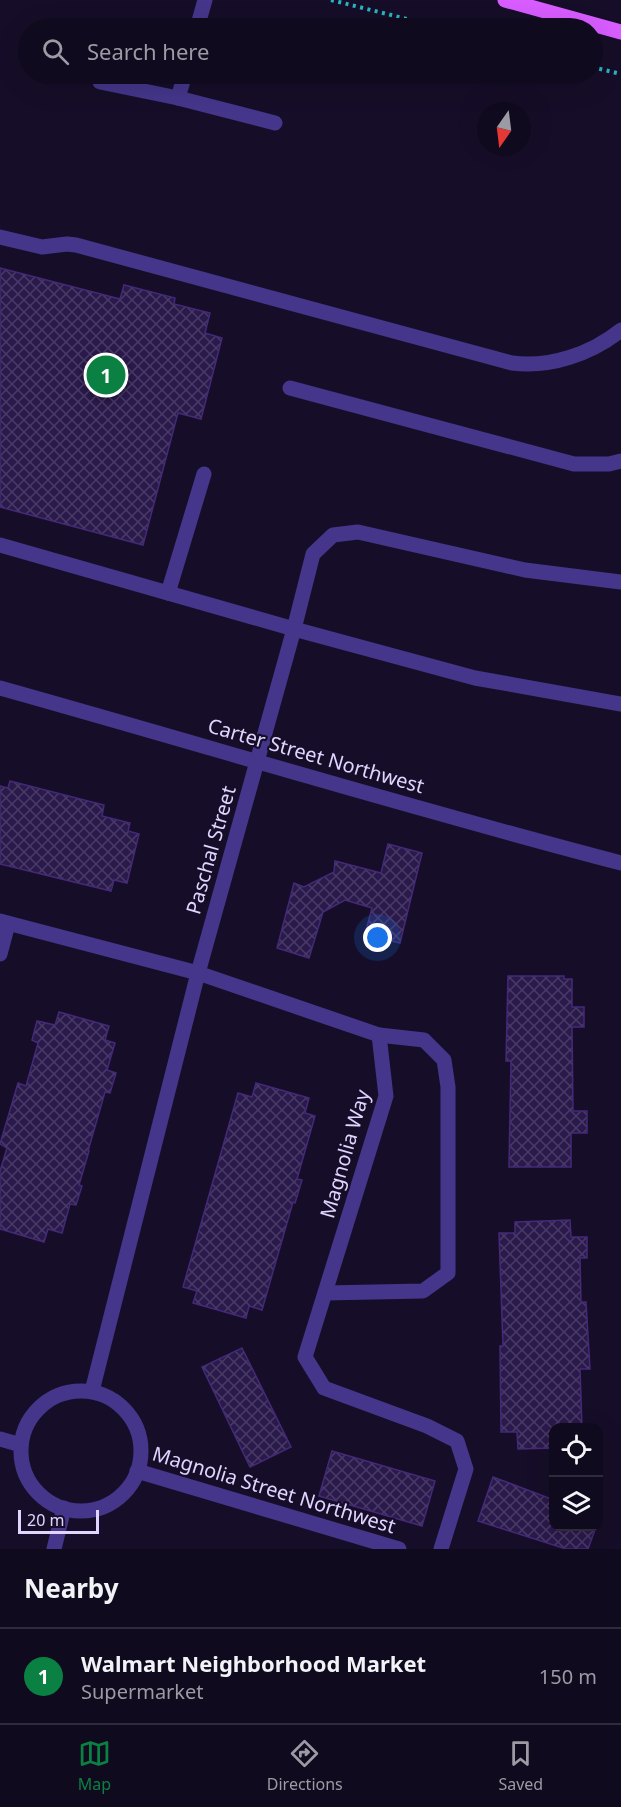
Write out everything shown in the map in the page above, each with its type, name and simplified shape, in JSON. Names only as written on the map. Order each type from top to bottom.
[{"type":"main road","points":[[505,0],[570,18]]},
{"type":"main road","points":[[603,27],[621,32]]},
{"type":"street","points":[[200,18],[205,0]]},
{"type":"street","points":[[110,84],[178,98],[275,123]]},
{"type":"street","points":[[178,98],[183,84]]},
{"type":"street","points":[[0,237],[42,247],[76,245],[512,363],[536,365],[557,361],[593,348],[621,330]]},
{"type":"street","points":[[290,387],[574,464],[609,464],[621,461]]},
{"type":"street","points":[[168,593],[204,474]]},
{"type":"street","name":"Paschal Street","points":[[198,973],[313,554],[333,535],[358,532],[525,570],[621,582]]},
{"type":"street","points":[[0,545],[474,678],[621,704]]},
{"type":"street","name":"Carter Street Northwest","points":[[0,688],[491,829],[621,863]]},
{"type":"street","points":[[0,954],[4,923],[198,973],[379,1035],[424,1040],[444,1060],[448,1087],[448,1273],[423,1291],[326,1293]]},
{"type":"street","points":[[92,1391],[198,973]]},
{"type":"street","name":"Magnolia Way","points":[[379,1035],[387,1096],[305,1357],[324,1389],[428,1426],[457,1441],[465,1469],[441,1549]]},
{"type":"street","points":[[71,1391],[92,1391],[107,1396],[124,1408],[136,1426],[141,1448],[137,1471],[124,1493],[107,1505],[84,1511],[64,1509],[42,1497],[29,1481],[22,1466],[21,1445],[27,1423],[40,1406],[51,1398],[71,1391]]},
{"type":"street","points":[[0,1439],[21,1445]]},
{"type":"street","name":"Magnolia Street Northwest","points":[[137,1471],[399,1549]]},
{"type":"street","points":[[54,1549],[64,1509]]},
{"type":"path","points":[[331,0],[403,18]]},
{"type":"path","points":[[603,70],[621,74]]},
{"type":"building","points":[[0,268],[120,299],[124,285],[175,298],[174,304],[210,313],[205,333],[222,338],[201,419],[178,413],[143,545],[0,507]]},
{"type":"building","points":[[10,781],[104,805],[102,816],[130,823],[128,831],[139,834],[127,883],[114,880],[111,891],[0,864],[0,786],[8,788]]},
{"type":"building","points":[[388,844],[422,853],[400,943],[365,934],[372,908],[345,900],[323,912],[309,958],[277,948],[294,883],[304,887],[334,872],[335,861],[381,873]]},
{"type":"building","points":[[508,976],[564,976],[564,979],[572,979],[572,1007],[584,1007],[584,1027],[572,1027],[573,1111],[587,1111],[587,1133],[571,1133],[571,1167],[509,1167],[511,1061],[506,1061]]},
{"type":"building","points":[[59,1012],[109,1026],[105,1040],[115,1043],[107,1070],[116,1073],[110,1093],[105,1092],[79,1185],[82,1186],[76,1205],[70,1204],[62,1233],[48,1229],[44,1242],[0,1229],[0,1171],[7,1148],[0,1144],[18,1083],[26,1086],[38,1043],[32,1040],[37,1021],[55,1025]]},
{"type":"building","points":[[256,1083],[309,1098],[305,1113],[315,1116],[297,1179],[302,1180],[295,1203],[293,1202],[262,1310],[249,1306],[246,1318],[193,1303],[197,1291],[183,1287],[238,1093],[252,1097]]},
{"type":"building","points":[[570,1220],[571,1237],[587,1237],[587,1258],[580,1258],[581,1302],[586,1302],[590,1369],[580,1369],[582,1423],[549,1423],[549,1448],[518,1449],[517,1432],[501,1432],[500,1346],[503,1346],[499,1233],[515,1233],[515,1222]]},
{"type":"building","points":[[242,1348],[291,1447],[250,1467],[202,1367]]},
{"type":"building","points":[[332,1451],[435,1481],[422,1526],[319,1496]]},
{"type":"building","points":[[493,1477],[549,1498],[549,1531],[595,1531],[588,1549],[566,1549],[478,1521]]},
{"type":"place","name":"Walmart Neighborhood Market","points":[[106,375]]}]
